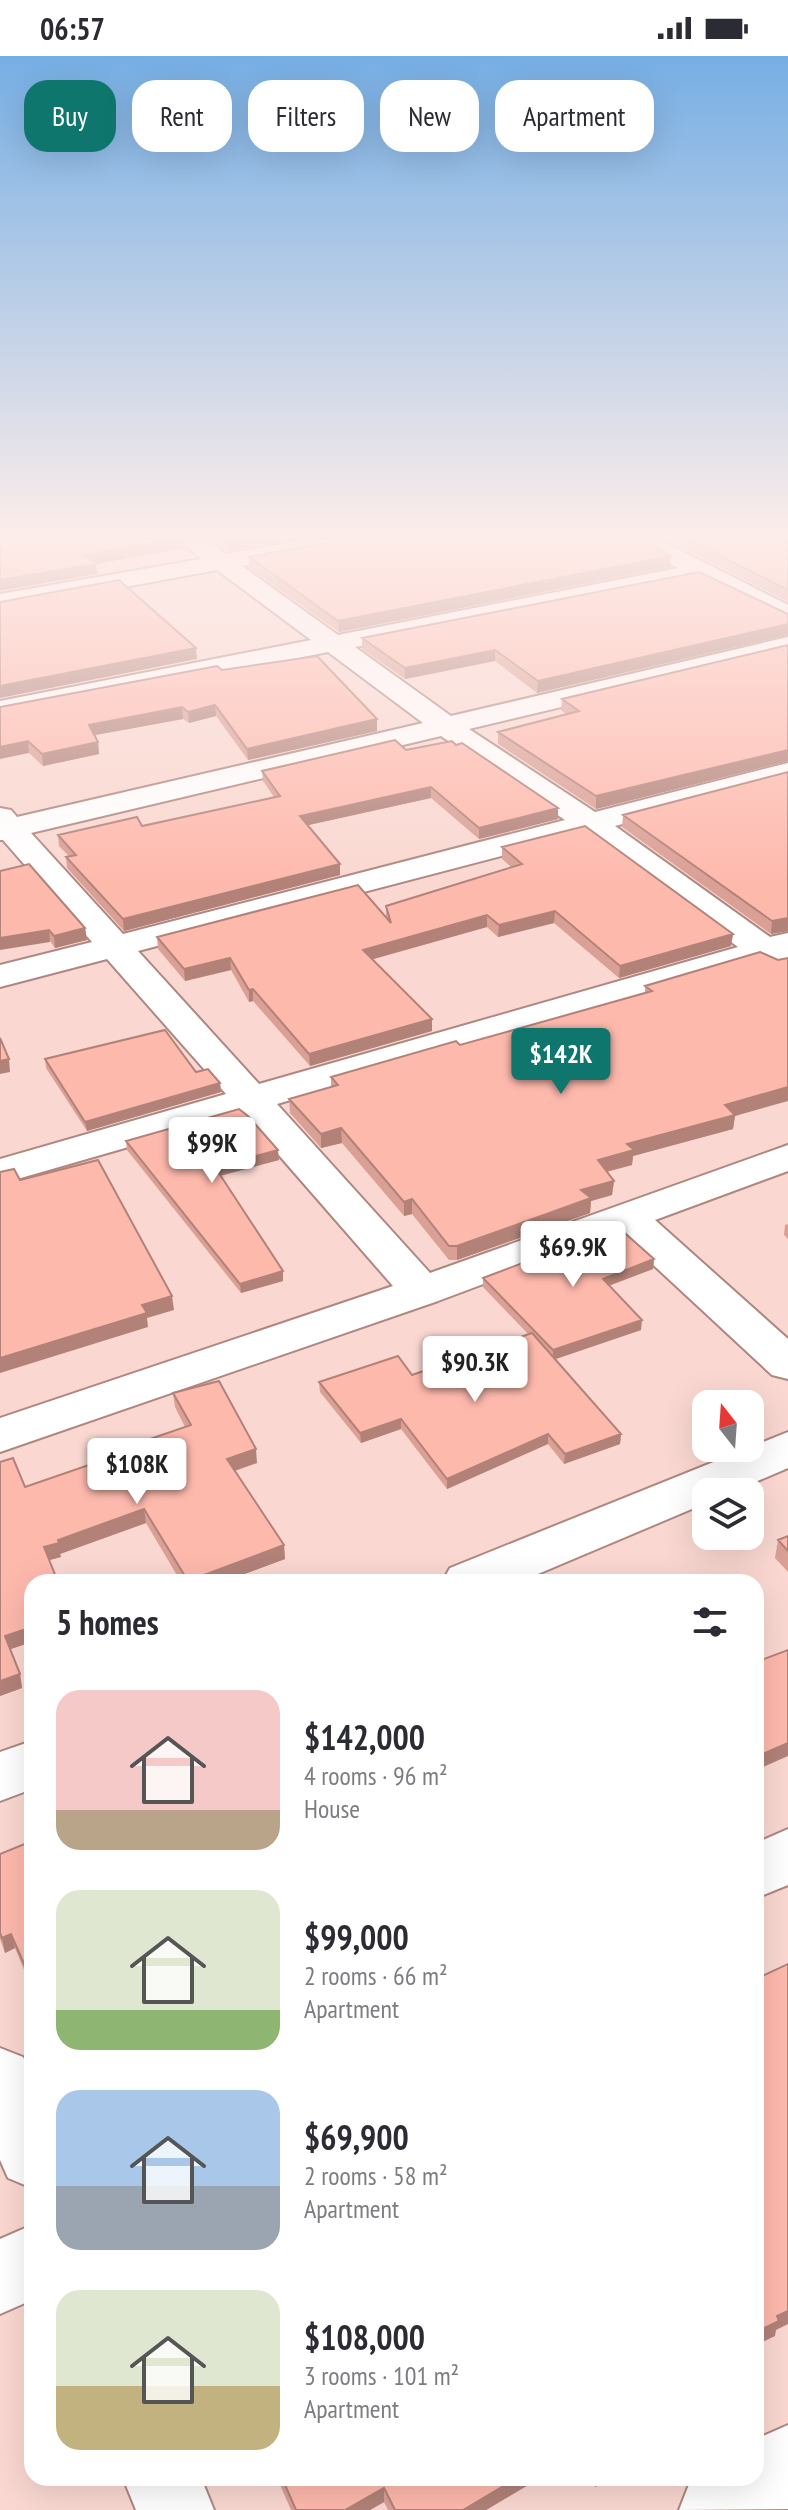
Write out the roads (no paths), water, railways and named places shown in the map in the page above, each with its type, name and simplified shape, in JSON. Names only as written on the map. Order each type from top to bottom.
[{"type":"street","points":[[0,709],[273,654]]},
{"type":"street","points":[[346,654],[446,726],[780,953]]},
{"type":"street","points":[[422,1291],[3,825],[752,654]]},
{"type":"street","points":[[0,976],[788,772]]},
{"type":"street","points":[[0,1172],[250,1097],[780,953]]},
{"type":"street","points":[[0,1435],[422,1291],[788,1157]]},
{"type":"street","points":[[625,1216],[788,1364]]},
{"type":"street","points":[[487,1574],[788,1449]]},
{"type":"street","points":[[0,1777],[24,1767]]},
{"type":"street","points":[[764,1868],[788,1855]]},
{"type":"street","points":[[0,2079],[24,2136]]},
{"type":"street","points":[[0,2278],[24,2265]]},
{"type":"street","points":[[764,2479],[788,2463]]},
{"type":"street","points":[[165,2486],[175,2510]]},
{"type":"street","points":[[718,2510],[754,2486]]}]
